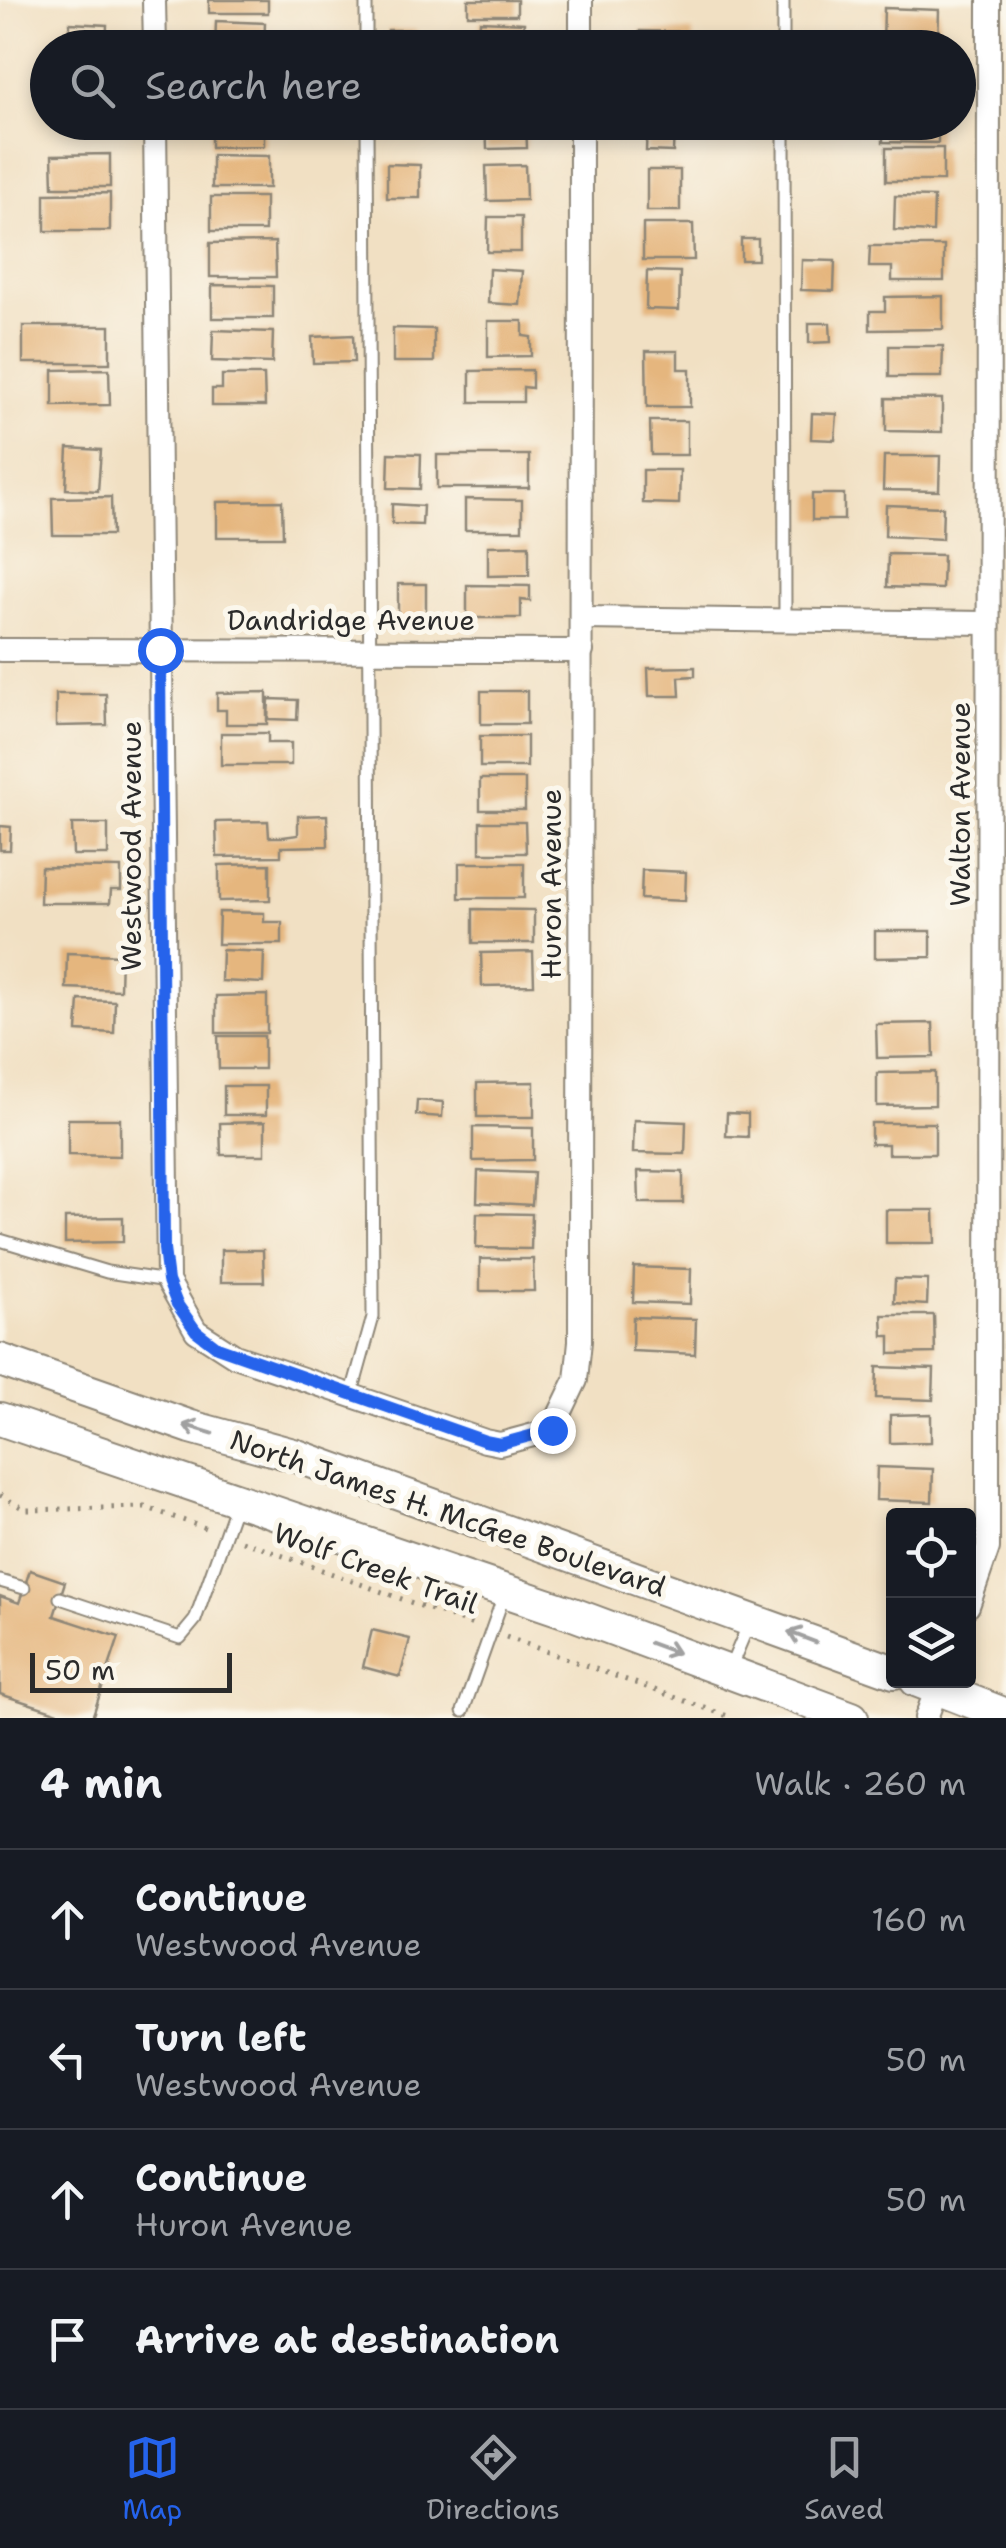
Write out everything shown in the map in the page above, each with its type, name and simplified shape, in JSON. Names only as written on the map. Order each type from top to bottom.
[{"type":"main road","name":"North James H. McGee Boulevard","points":[[0,1360],[191,1428],[297,1456],[886,1669]]},
{"type":"main road","name":"North James H. McGee Boulevard","points":[[0,1420],[506,1591],[728,1672],[796,1703],[852,1718]]},
{"type":"main road","points":[[930,1692],[1006,1714]]},
{"type":"street","points":[[154,0],[155,30]]},
{"type":"street","points":[[581,0],[581,30]]},
{"type":"street","name":"Walton Avenue","points":[[971,1598],[988,1548],[998,708],[988,622],[989,0]]},
{"type":"street","name":"Westwood Avenue","points":[[155,140],[168,1281],[196,1331],[217,1347],[352,1396]]},
{"type":"street","name":"Huron Avenue","points":[[352,1396],[500,1444],[552,1430],[576,1380],[582,650],[581,140]]},
{"type":"street","points":[[582,618],[988,622]]},
{"type":"street","name":"Dandridge Avenue","points":[[0,650],[582,650]]},
{"type":"lane","points":[[366,0],[366,30]]},
{"type":"lane","points":[[783,0],[784,30]]},
{"type":"lane","points":[[352,1396],[373,1316],[366,140]]},
{"type":"lane","points":[[784,140],[785,622]]},
{"type":"lane","points":[[0,1240],[107,1272],[168,1281]]},
{"type":"lane","points":[[60,1598],[180,1638],[195,1620],[238,1499]]},
{"type":"lane","points":[[0,1580],[24,1588]]},
{"type":"lane","points":[[463,1711],[506,1591]]},
{"type":"lane","points":[[728,1672],[751,1618]]},
{"type":"path","name":"Wolf Creek Trail","points":[[0,1495],[26,1510],[146,1506],[734,1718]]},
{"type":"building","points":[[209,0],[268,0],[268,13],[209,13]]},
{"type":"building","points":[[468,0],[517,0],[517,15],[468,15]]},
{"type":"building","points":[[884,8],[939,10],[938,30],[883,30]]},
{"type":"building","points":[[216,21],[265,23],[265,30],[216,30]]},
{"type":"building","points":[[480,21],[524,23],[524,30],[480,30]]},
{"type":"building","points":[[70,23],[107,25],[107,30],[70,30]]},
{"type":"building","points":[[211,140],[264,140],[264,146],[211,147]]},
{"type":"building","points":[[487,140],[527,140],[527,148],[487,149]]},
{"type":"building","points":[[646,140],[673,140],[673,152],[646,151]]},
{"type":"building","points":[[883,140],[938,140],[938,143]]},
{"type":"building","points":[[886,148],[943,148],[943,181],[886,181]]},
{"type":"building","points":[[110,154],[110,187],[53,187],[52,155]]},
{"type":"building","points":[[212,155],[269,156],[269,188],[212,188]]},
{"type":"building","points":[[387,164],[420,165],[420,198],[387,198]]},
{"type":"building","points":[[525,165],[526,200],[487,201],[486,166]]},
{"type":"building","points":[[647,170],[680,170],[680,211],[647,211]]},
{"type":"building","points":[[110,193],[110,231],[45,231],[45,194]]},
{"type":"building","points":[[895,196],[934,197],[933,232],[894,230]]},
{"type":"building","points":[[211,197],[265,197],[265,231],[211,231]]},
{"type":"building","points":[[488,217],[521,217],[521,252],[487,252]]},
{"type":"building","points":[[643,224],[693,224],[694,260],[643,260]]},
{"type":"building","points":[[741,239],[758,239],[758,260],[741,260]]},
{"type":"building","points":[[275,242],[276,277],[210,277],[210,243]]},
{"type":"building","points":[[870,246],[944,246],[944,281],[892,281],[892,267],[869,267]]},
{"type":"building","points":[[802,260],[835,261],[834,291],[801,290]]},
{"type":"building","points":[[489,269],[522,271],[520,305],[488,303]]},
{"type":"building","points":[[647,271],[680,272],[679,310],[646,309]]},
{"type":"building","points":[[212,285],[273,286],[273,318],[212,318]]},
{"type":"building","points":[[943,296],[943,329],[870,330],[870,311],[885,311],[885,297]]},
{"type":"building","points":[[488,321],[523,321],[523,336],[531,337],[531,356],[488,357]]},
{"type":"building","points":[[809,323],[830,323],[831,342],[809,343]]},
{"type":"building","points":[[23,326],[110,326],[110,363],[23,363]]},
{"type":"building","points":[[393,328],[434,329],[434,362],[393,362]]},
{"type":"building","points":[[213,330],[273,332],[272,363],[212,361]]},
{"type":"building","points":[[353,335],[354,362],[313,363],[312,337]]},
{"type":"building","points":[[889,346],[943,346],[942,377],[889,377]]},
{"type":"building","points":[[646,351],[678,351],[678,369],[690,369],[690,407],[647,407]]},
{"type":"building","points":[[109,369],[110,405],[53,406],[53,370]]},
{"type":"building","points":[[532,370],[532,388],[523,387],[523,402],[470,402],[470,371]]},
{"type":"building","points":[[222,375],[264,375],[265,406],[212,406],[212,389],[222,389]]},
{"type":"building","points":[[886,398],[942,399],[942,432],[886,431]]},
{"type":"building","points":[[812,413],[837,414],[835,440],[811,439]]},
{"type":"building","points":[[650,421],[687,421],[687,455],[651,455]]},
{"type":"building","points":[[68,448],[101,450],[98,491],[66,489]]},
{"type":"building","points":[[389,453],[421,454],[420,489],[388,488]]},
{"type":"building","points":[[437,455],[529,455],[529,488],[437,488]]},
{"type":"building","points":[[884,456],[940,456],[939,491],[883,490]]},
{"type":"building","points":[[643,470],[680,470],[679,504],[643,503]]},
{"type":"building","points":[[812,494],[844,494],[844,520],[812,520]]},
{"type":"building","points":[[111,497],[112,535],[53,535],[52,498]]},
{"type":"building","points":[[465,499],[522,500],[522,530],[465,530]]},
{"type":"building","points":[[282,501],[283,537],[217,537],[217,502]]},
{"type":"building","points":[[392,504],[423,506],[422,525],[392,524]]},
{"type":"building","points":[[886,505],[943,507],[942,539],[885,536]]},
{"type":"building","points":[[529,545],[529,575],[488,576],[488,546]]},
{"type":"building","points":[[888,554],[943,555],[942,589],[887,587]]},
{"type":"building","points":[[398,584],[426,584],[426,619],[398,619]]},
{"type":"building","points":[[467,585],[530,586],[530,601],[521,600],[521,618],[467,618]]},
{"type":"building","points":[[695,667],[695,676],[679,677],[680,696],[649,696],[648,668]]},
{"type":"building","points":[[481,691],[527,691],[527,724],[481,724]]},
{"type":"building","points":[[267,692],[267,724],[226,724],[226,710],[217,710],[217,693]]},
{"type":"building","points":[[56,694],[106,694],[107,725],[56,726]]},
{"type":"building","points":[[269,699],[298,700],[297,720],[268,719]]},
{"type":"building","points":[[221,733],[268,733],[268,743],[291,743],[291,765],[221,765]]},
{"type":"building","points":[[480,736],[527,736],[527,767],[480,767]]},
{"type":"building","points":[[480,779],[525,779],[525,810],[480,810]]},
{"type":"building","points":[[327,815],[328,846],[281,847],[281,856],[217,857],[216,822],[268,821],[269,837],[283,837],[298,835],[298,816]]},
{"type":"building","points":[[480,822],[525,822],[526,853],[480,853]]},
{"type":"building","points":[[72,824],[108,824],[108,855],[73,855]]},
{"type":"building","points":[[0,826],[11,827],[10,850],[0,850]]},
{"type":"building","points":[[459,863],[524,863],[524,898],[459,898]]},
{"type":"building","points":[[270,864],[270,900],[219,901],[219,865]]},
{"type":"building","points":[[41,867],[121,868],[121,890],[111,890],[110,903],[40,903]]},
{"type":"building","points":[[642,870],[686,872],[685,901],[641,899]]},
{"type":"building","points":[[473,909],[534,910],[534,943],[473,943]]},
{"type":"building","points":[[219,912],[264,913],[264,922],[282,922],[282,944],[218,944]]},
{"type":"building","points":[[875,931],[931,931],[931,957],[875,958]]},
{"type":"building","points":[[222,950],[264,952],[263,983],[221,981]]},
{"type":"building","points":[[533,952],[534,985],[482,986],[481,953]]},
{"type":"building","points":[[67,953],[121,955],[120,990],[66,988]]},
{"type":"building","points":[[267,995],[267,1033],[216,1033],[216,996]]},
{"type":"building","points":[[79,1000],[115,1001],[114,1033],[77,1031]]},
{"type":"building","points":[[933,1023],[934,1057],[877,1058],[876,1024]]},
{"type":"building","points":[[218,1036],[264,1036],[264,1069],[219,1069]]},
{"type":"building","points":[[935,1072],[935,1105],[877,1106],[877,1073]]},
{"type":"building","points":[[534,1082],[534,1117],[477,1117],[477,1083]]},
{"type":"building","points":[[224,1086],[266,1086],[266,1115],[224,1115]]},
{"type":"building","points":[[417,1100],[443,1102],[442,1117],[416,1115]]},
{"type":"building","points":[[727,1113],[748,1114],[748,1137],[726,1136]]},
{"type":"building","points":[[68,1119],[120,1119],[120,1156],[68,1155]]},
{"type":"building","points":[[634,1120],[686,1122],[685,1154],[633,1153]]},
{"type":"building","points":[[265,1122],[265,1155],[221,1155],[220,1123]]},
{"type":"building","points":[[871,1123],[935,1123],[935,1154],[888,1154],[888,1144],[871,1144]]},
{"type":"building","points":[[473,1127],[533,1128],[533,1160],[473,1161]]},
{"type":"building","points":[[478,1171],[534,1173],[532,1205],[477,1202]]},
{"type":"building","points":[[638,1171],[683,1172],[683,1203],[639,1203]]},
{"type":"building","points":[[886,1210],[934,1210],[935,1243],[886,1243]]},
{"type":"building","points":[[477,1213],[532,1214],[531,1249],[476,1248]]},
{"type":"building","points":[[123,1217],[123,1242],[65,1243],[65,1218]]},
{"type":"building","points":[[221,1250],[263,1250],[264,1282],[221,1282]]},
{"type":"building","points":[[480,1259],[533,1259],[534,1291],[480,1291]]},
{"type":"building","points":[[634,1267],[691,1269],[690,1304],[633,1302]]},
{"type":"building","points":[[895,1279],[928,1280],[927,1305],[894,1303]]},
{"type":"building","points":[[882,1315],[934,1315],[935,1353],[890,1354],[890,1336],[883,1336]]},
{"type":"building","points":[[633,1317],[696,1319],[695,1354],[632,1351]]},
{"type":"building","points":[[877,1367],[934,1369],[933,1400],[876,1398]]},
{"type":"building","points":[[931,1414],[931,1442],[890,1443],[890,1415]]},
{"type":"building","points":[[877,1467],[933,1469],[932,1502],[876,1500]]},
{"type":"building","points":[[30,1570],[65,1582],[54,1616],[119,1637],[92,1718],[74,1718],[0,1694],[0,1596],[19,1603]]},
{"type":"building","points":[[372,1630],[410,1639],[400,1677],[363,1667]]},
{"type":"route","points":[[160,650],[164,1249],[168,1281],[177,1304],[196,1331],[236,1356],[452,1426],[485,1441],[500,1444],[552,1430]]}]
